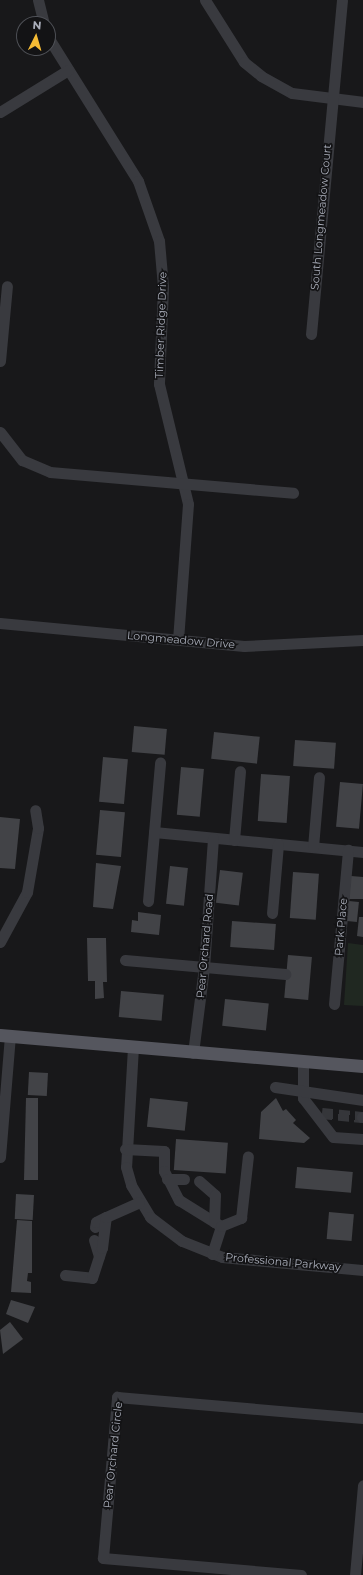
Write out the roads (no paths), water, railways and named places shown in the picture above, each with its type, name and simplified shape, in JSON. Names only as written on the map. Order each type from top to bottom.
[{"type":"main road","points":[[5,1035],[193,1053],[363,1066]]},
{"type":"street","points":[[38,0],[42,16]]},
{"type":"street","points":[[205,0],[244,62],[261,76],[292,93],[363,102]]},
{"type":"street","name":"South Longmeadow Court","points":[[310,334],[342,0]]},
{"type":"street","name":"Timber Ridge Drive","points":[[56,50],[138,181],[154,224],[162,267],[159,384],[186,485],[187,532],[178,640]]},
{"type":"street","points":[[0,112],[68,70]]},
{"type":"street","points":[[0,361],[7,286]]},
{"type":"street","points":[[0,432],[22,460],[50,472],[186,485],[293,493]]},
{"type":"street","name":"Longmeadow Drive","points":[[0,623],[244,646],[363,640]]},
{"type":"street","points":[[148,900],[160,763]]},
{"type":"street","points":[[234,840],[240,771]]},
{"type":"street","points":[[313,847],[319,777]]},
{"type":"street","points":[[0,942],[27,892],[38,828],[35,810]]},
{"type":"street","points":[[154,832],[363,852]]},
{"type":"street","name":"Pear Orchard Road","points":[[193,1053],[204,967],[213,838]]},
{"type":"street","points":[[272,912],[278,844]]},
{"type":"street","name":"Park Place","points":[[334,1004],[348,850]]},
{"type":"street","points":[[125,960],[285,974]]},
{"type":"street","points":[[0,1156],[5,1035]]},
{"type":"street","name":"Professional Parkway","points":[[133,1047],[125,1149],[126,1167],[139,1202],[164,1228],[212,1254],[363,1270]]},
{"type":"street","points":[[303,1062],[303,1098],[318,1112],[333,1137],[363,1139]]},
{"type":"street","points":[[275,1087],[363,1100]]},
{"type":"street","points":[[125,1149],[164,1151],[167,1179],[179,1200],[218,1224],[241,1218],[248,1156]]},
{"type":"street","points":[[167,1179],[184,1179]]},
{"type":"street","points":[[199,1181],[215,1195],[218,1224],[212,1254]]},
{"type":"street","points":[[95,1227],[96,1222],[139,1202]]},
{"type":"street","points":[[65,1275],[92,1278],[99,1256],[106,1217]]},
{"type":"street","points":[[94,1240],[99,1256]]},
{"type":"street","name":"Pear Orchard Circle","points":[[301,1575],[103,1558],[117,1397],[363,1418]]},
{"type":"street","points":[[355,1575],[363,1485]]},
{"type":"tunnel","points":[[322,1113],[362,1117]]}]
